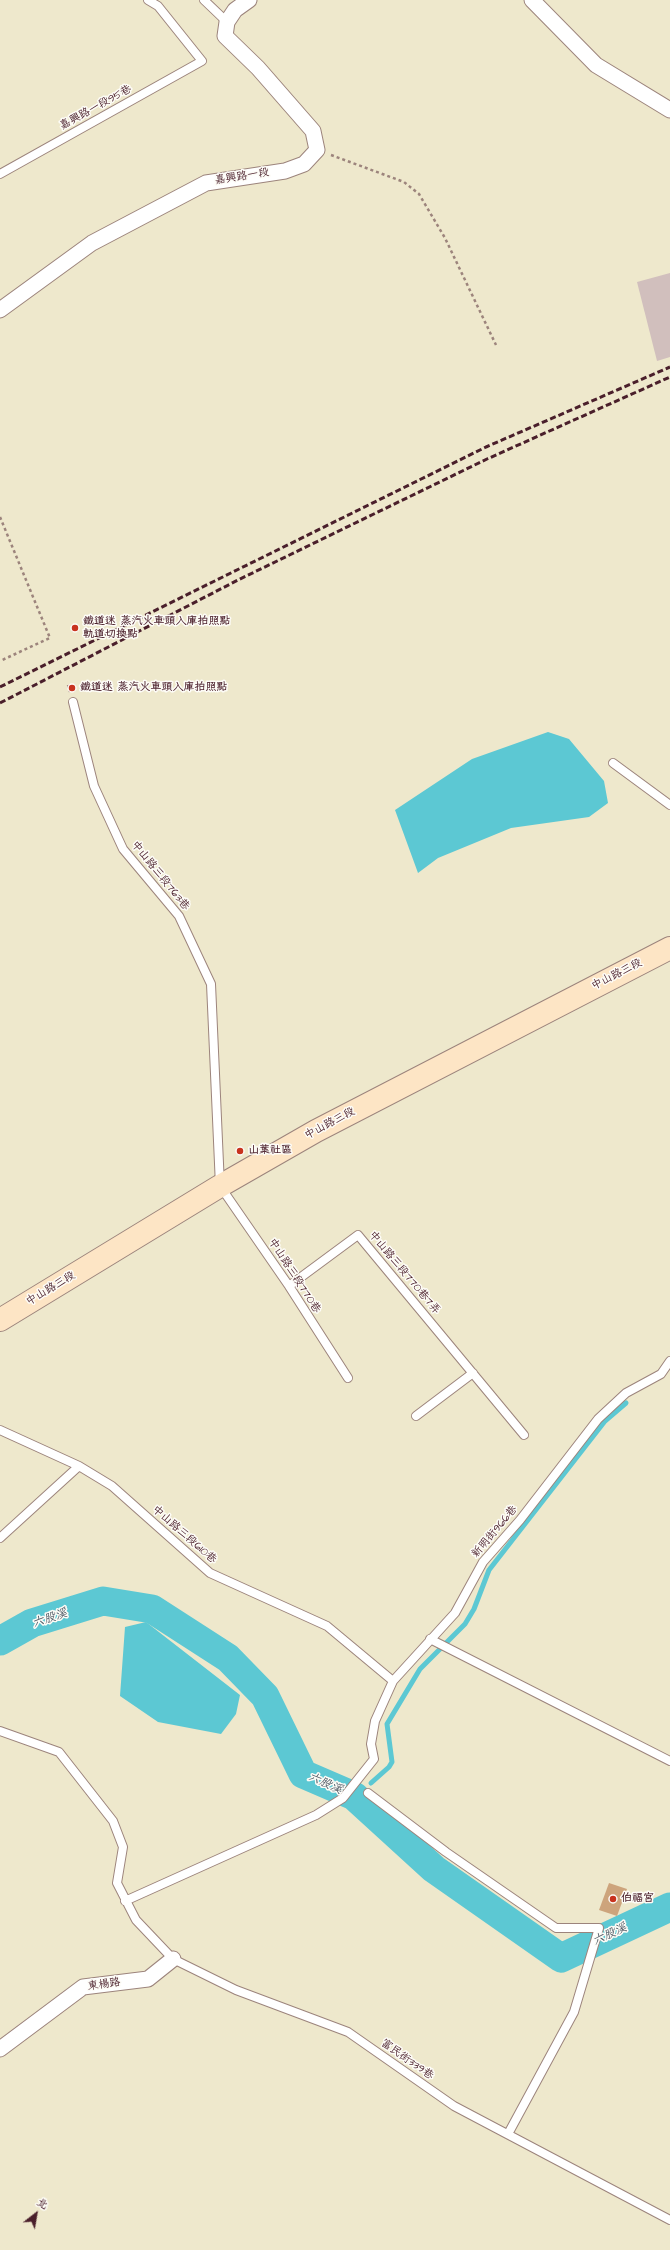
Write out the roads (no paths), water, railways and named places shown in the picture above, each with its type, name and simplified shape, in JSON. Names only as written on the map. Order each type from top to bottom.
[{"type":"street","points":[[227,22],[235,10],[249,0]]},
{"type":"street","points":[[532,0],[596,64],[670,110]]},
{"type":"street","name":"嘉興路一段","points":[[0,310],[92,243],[206,183],[285,170],[304,164],[317,150],[313,131],[258,68],[225,36],[227,22]]},
{"type":"street","name":"中山路三段","points":[[0,1320],[220,1186],[316,1131],[670,948]]},
{"type":"street","name":"東楊路","points":[[0,2049],[84,1987],[148,1979],[173,1959]]},
{"type":"lane","name":"嘉興路一段95巷","points":[[0,174],[202,61],[158,6],[148,0]]},
{"type":"lane","points":[[204,0],[227,22]]},
{"type":"lane","name":"中山路三段763巷","points":[[73,702],[94,786],[123,848],[179,916],[211,984],[220,1186]]},
{"type":"lane","points":[[613,764],[670,805]]},
{"type":"lane","name":"中山路三段770巷","points":[[220,1186],[289,1286],[348,1378]]},
{"type":"lane","name":"中山路三段770巷7弄","points":[[289,1286],[358,1235],[524,1435]]},
{"type":"lane","name":"新明街966巷","points":[[125,1901],[316,1815],[343,1798],[374,1759],[372,1744],[375,1721],[394,1681],[455,1612],[482,1562],[520,1520],[598,1419],[626,1393],[661,1374],[670,1361]]},
{"type":"lane","points":[[416,1416],[473,1373]]},
{"type":"lane","name":"中山路三段610巷","points":[[0,1430],[79,1466],[112,1486],[210,1573],[327,1626],[394,1681]]},
{"type":"lane","points":[[0,1538],[79,1466]]},
{"type":"lane","points":[[430,1639],[670,1761]]},
{"type":"lane","name":"富民街339巷","points":[[0,1731],[59,1752],[113,1821],[123,1847],[117,1883],[136,1920],[173,1959],[236,1990],[348,2032],[454,2106],[670,2220]]},
{"type":"lane","points":[[368,1793],[446,1852],[556,1928],[599,1928],[574,2012],[508,2134]]},
{"type":"water","points":[[548,732],[569,739],[604,781],[608,803],[589,817],[511,828],[438,858],[418,873],[395,810],[472,759]]},
{"type":"water","points":[[146,1622],[240,1695],[236,1714],[221,1734],[158,1722],[120,1696],[125,1627]]},
{"type":"waterway","points":[[371,1783],[389,1767],[392,1762],[387,1724],[420,1669],[465,1624],[474,1609],[489,1570],[605,1421],[626,1403]]},
{"type":"waterway","name":"六股溪","points":[[0,1641],[32,1623],[103,1601],[152,1609],[228,1658],[265,1696],[303,1774],[354,1796],[434,1869],[561,1958],[670,1907]]},
{"type":"waterway","name":"六股溪","points":[[354,1796],[358,1792]]},
{"type":"railway","points":[[0,687],[486,447],[670,367]]},
{"type":"railway","points":[[0,703],[238,580],[487,459],[670,377]]},
{"type":"place","name":"鐵道迷 蒸汽火車頭入庫拍照點 軌道切換點","points":[[75,628]]},
{"type":"place","name":"鐵道迷 蒸汽火車頭入庫拍照點","points":[[72,688]]},
{"type":"place","name":"山葉社區","points":[[240,1151]]},
{"type":"place","name":"伯福宮","points":[[613,1899]]}]
